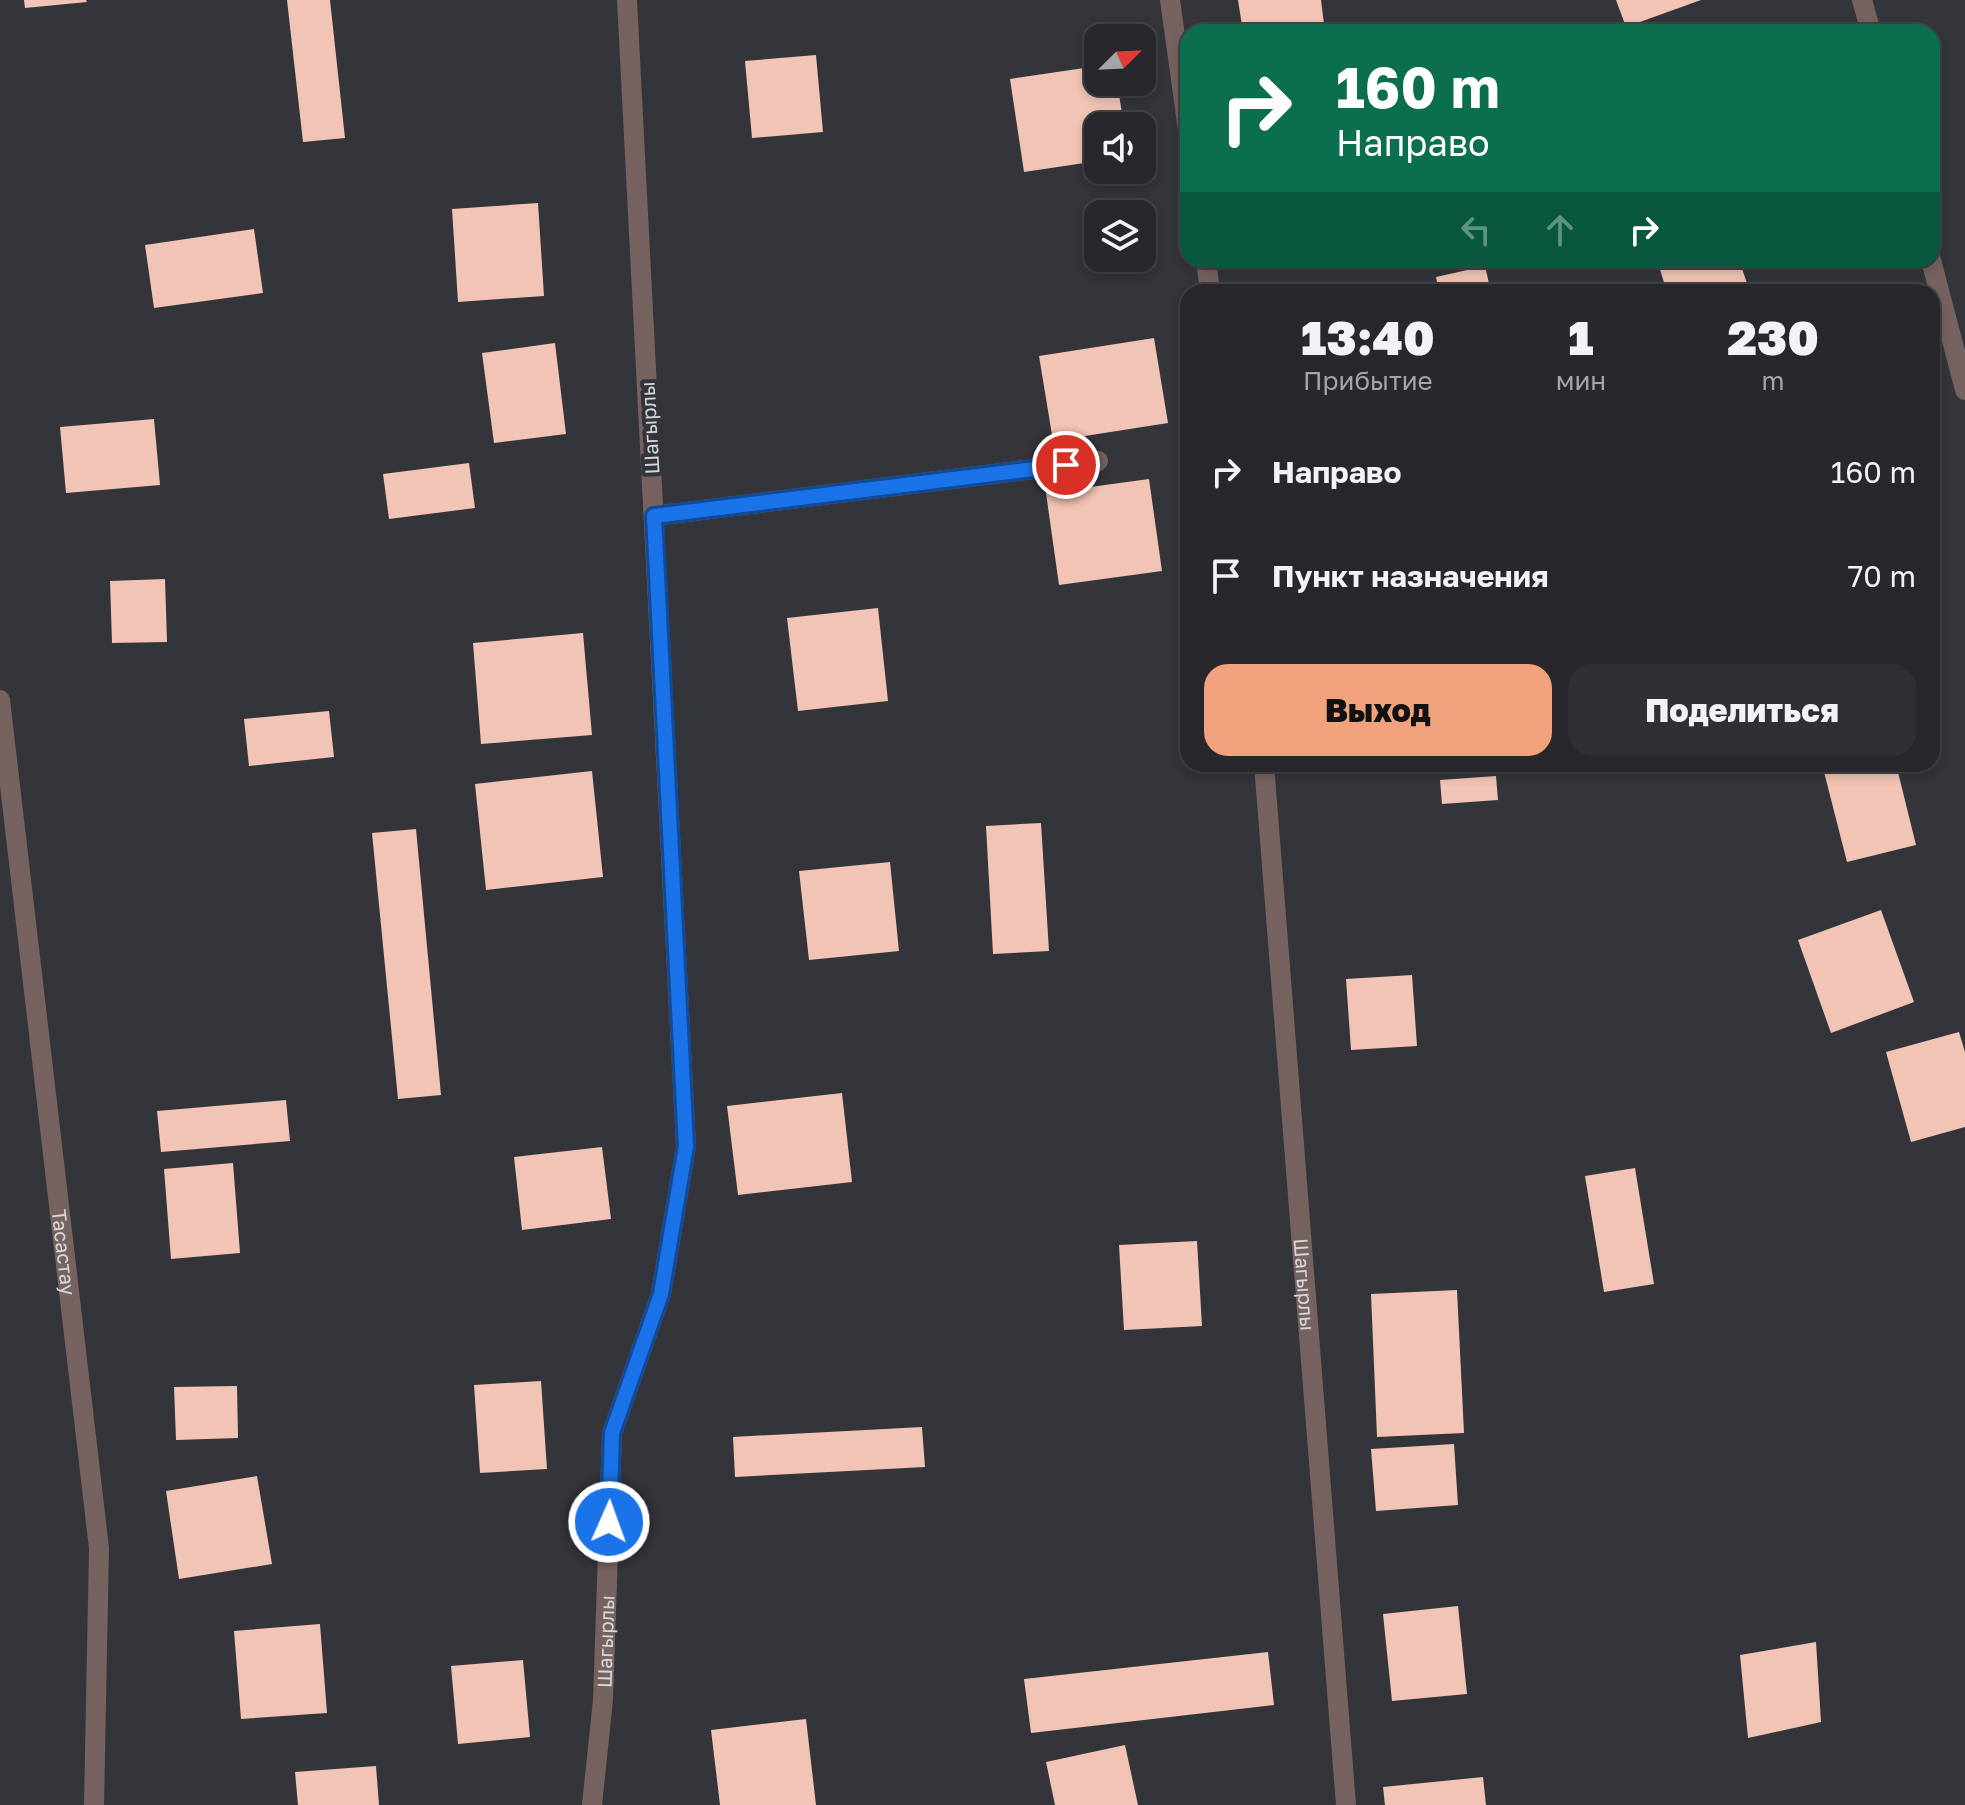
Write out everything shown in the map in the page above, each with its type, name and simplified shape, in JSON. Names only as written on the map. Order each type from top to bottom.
[{"type":"street","name":"Шагырлы","points":[[592,1805],[603,1700],[612,1433],[661,1294],[686,1146],[627,0]]},
{"type":"street","points":[[1170,0],[1180,72]]},
{"type":"street","points":[[1862,0],[1869,24]]},
{"type":"street","points":[[1940,294],[1965,390]]},
{"type":"street","points":[[654,516],[1098,461]]},
{"type":"street","name":"Тасастау","points":[[0,700],[99,1548],[94,1805]]},
{"type":"street","name":"Шагырлы","points":[[1265,772],[1346,1805]]},
{"type":"building","points":[[24,0],[86,0],[87,2],[25,8]]},
{"type":"building","points":[[287,0],[330,0],[345,138],[303,142]]},
{"type":"building","points":[[1238,0],[1321,0],[1324,24],[1242,24]]},
{"type":"building","points":[[1616,0],[1701,0],[1634,24],[1625,24]]},
{"type":"building","points":[[816,55],[823,132],[752,138],[745,61]]},
{"type":"building","points":[[1084,68],[1084,96],[1119,96],[1122,112],[1084,112],[1084,163],[1024,172],[1010,79]]},
{"type":"building","points":[[538,203],[544,296],[458,302],[452,209]]},
{"type":"building","points":[[254,229],[263,293],[154,308],[145,245]]},
{"type":"building","points":[[1485,268],[1489,284],[1437,284],[1436,277]]},
{"type":"building","points":[[1660,268],[1742,268],[1747,284],[1664,284]]},
{"type":"building","points":[[1154,338],[1168,423],[1053,441],[1039,356]]},
{"type":"building","points":[[555,343],[566,434],[494,443],[482,353]]},
{"type":"building","points":[[154,419],[160,485],[66,493],[60,427]]},
{"type":"building","points":[[469,463],[475,508],[389,519],[383,474]]},
{"type":"building","points":[[1149,479],[1162,571],[1059,585],[1046,493]]},
{"type":"building","points":[[165,579],[167,642],[112,643],[110,581]]},
{"type":"building","points":[[878,608],[888,701],[798,711],[787,618]]},
{"type":"building","points":[[583,633],[592,735],[481,744],[473,643]]},
{"type":"building","points":[[329,711],[334,757],[249,766],[244,719]]},
{"type":"building","points":[[592,771],[603,877],[486,890],[475,784]]},
{"type":"building","points":[[1824,772],[1898,772],[1916,845],[1847,862]]},
{"type":"building","points":[[1496,776],[1498,800],[1442,804],[1440,780]]},
{"type":"building","points":[[1041,823],[1049,951],[993,954],[986,826]]},
{"type":"building","points":[[416,829],[441,1095],[398,1099],[372,833]]},
{"type":"building","points":[[890,862],[899,951],[809,960],[799,871]]},
{"type":"building","points":[[1881,910],[1914,1002],[1831,1033],[1798,940]]},
{"type":"building","points":[[1412,975],[1417,1046],[1351,1050],[1346,979]]},
{"type":"building","points":[[1959,1032],[1965,1052],[1965,1127],[1911,1142],[1886,1052]]},
{"type":"building","points":[[842,1093],[852,1182],[738,1195],[727,1106]]},
{"type":"building","points":[[286,1100],[290,1141],[161,1152],[157,1111]]},
{"type":"building","points":[[602,1147],[611,1219],[522,1230],[514,1157]]},
{"type":"building","points":[[233,1163],[240,1253],[171,1259],[164,1169]]},
{"type":"building","points":[[1635,1168],[1654,1284],[1604,1292],[1585,1176]]},
{"type":"building","points":[[1197,1241],[1202,1326],[1124,1330],[1119,1245]]},
{"type":"building","points":[[1457,1290],[1464,1433],[1377,1437],[1371,1294]]},
{"type":"building","points":[[541,1381],[547,1469],[480,1473],[474,1385]]},
{"type":"building","points":[[237,1386],[238,1438],[176,1440],[174,1387]]},
{"type":"building","points":[[922,1427],[925,1467],[735,1477],[733,1437]]},
{"type":"building","points":[[1454,1444],[1458,1505],[1376,1511],[1371,1449]]},
{"type":"building","points":[[257,1476],[272,1564],[179,1579],[166,1491]]},
{"type":"building","points":[[1458,1606],[1467,1694],[1392,1701],[1383,1614]]},
{"type":"building","points":[[320,1624],[327,1713],[241,1719],[234,1631]]},
{"type":"building","points":[[1816,1642],[1821,1722],[1748,1738],[1740,1655]]},
{"type":"building","points":[[1268,1652],[1274,1705],[1031,1733],[1024,1679]]},
{"type":"building","points":[[523,1660],[530,1737],[458,1744],[451,1666]]},
{"type":"building","points":[[806,1719],[816,1805],[720,1805],[711,1730]]},
{"type":"building","points":[[1125,1745],[1138,1805],[1055,1805],[1046,1762]]},
{"type":"building","points":[[376,1766],[379,1805],[298,1805],[295,1772]]},
{"type":"building","points":[[1483,1777],[1486,1805],[1385,1805],[1383,1787]]},
{"type":"route","points":[[609,1522],[612,1433],[661,1294],[686,1146],[654,516],[1066,465]]}]
